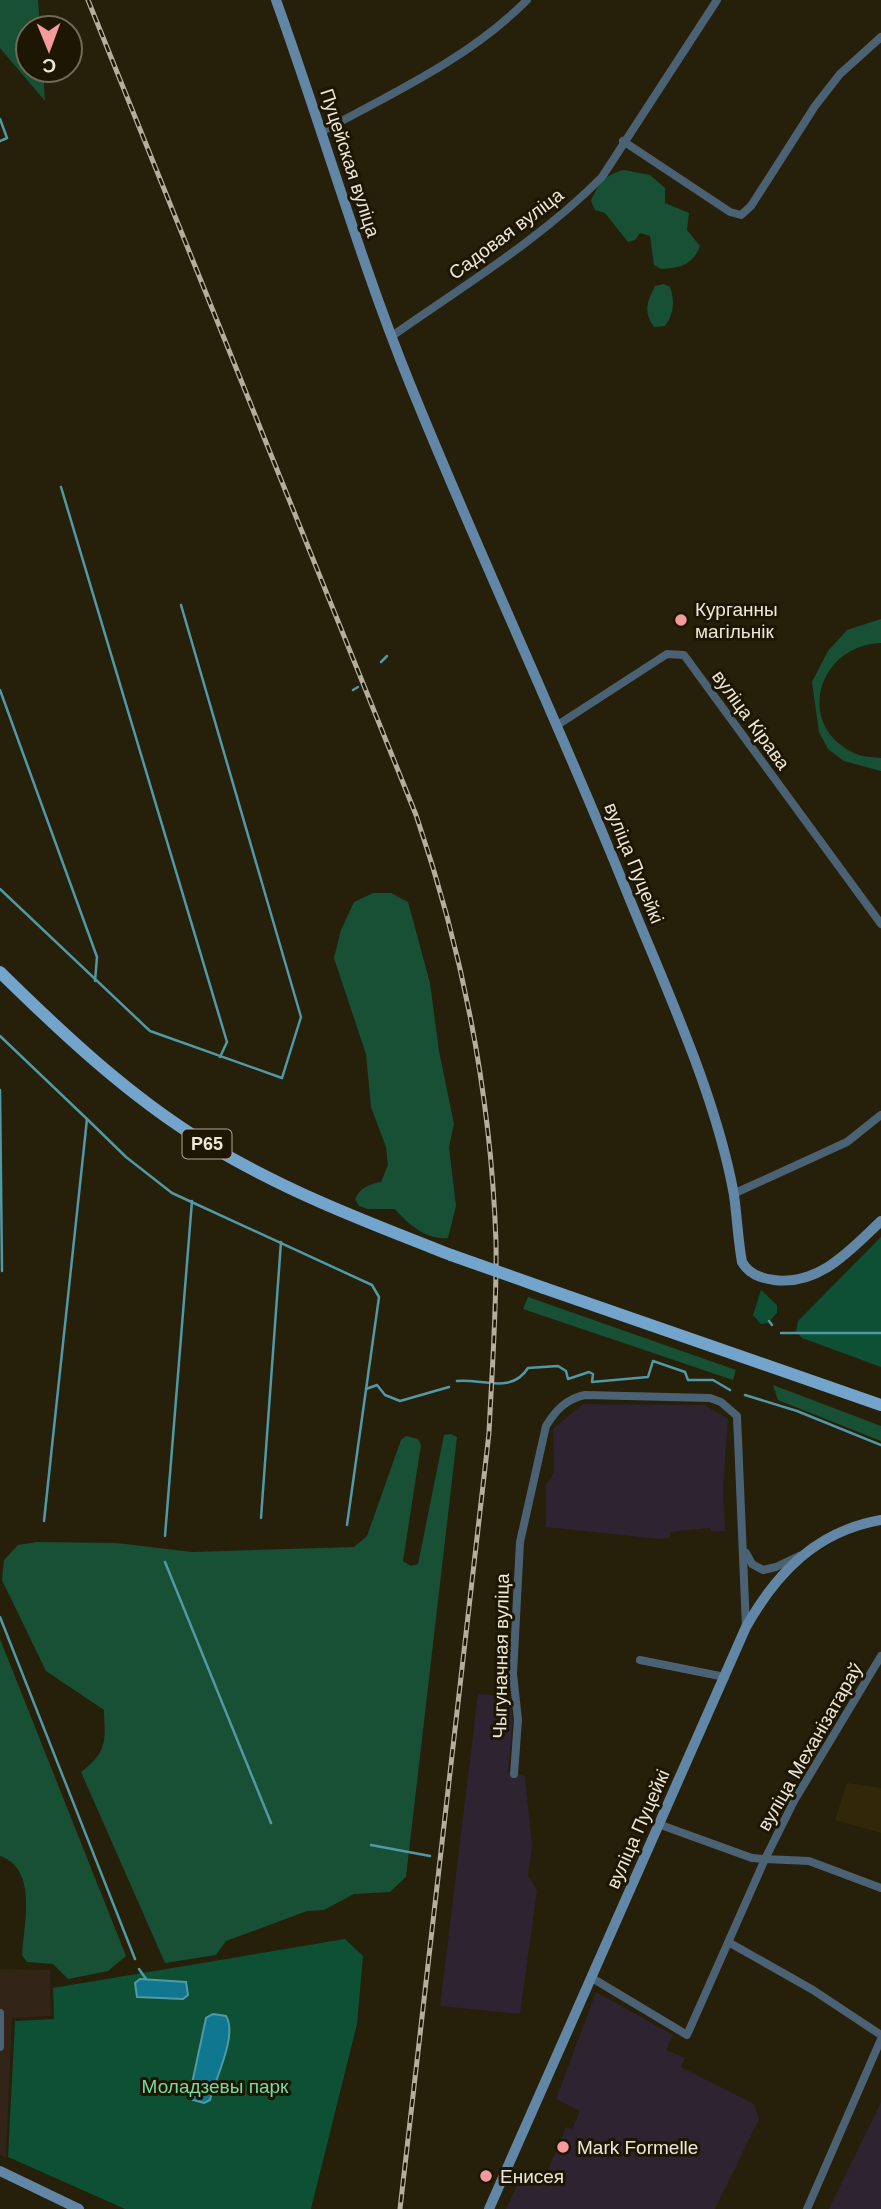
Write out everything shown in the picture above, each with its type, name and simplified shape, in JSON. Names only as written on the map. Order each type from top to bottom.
[{"type":"main road","name":"Р65","points":[[0,972],[103,1068],[204,1142],[322,1205],[451,1255],[881,1405]]},
{"type":"street","name":"Пуцейская вуліца","points":[[276,0],[323,131],[370,281],[392,336]]},
{"type":"street","points":[[323,131],[426,76],[507,21],[527,0]]},
{"type":"street","name":"Садовая вуліца","points":[[392,336],[508,254],[584,195],[602,177],[717,0]]},
{"type":"street","points":[[623,141],[730,212],[741,215],[751,206],[815,106],[840,74],[881,37]]},
{"type":"street","name":"вуліца Пуцейкі","points":[[392,336],[682,1028],[719,1138],[733,1194],[742,1262],[747,1271],[763,1278],[799,1279],[838,1262],[881,1221]]},
{"type":"street","name":"вуліца Кірава","points":[[556,726],[667,654],[684,655],[881,925]]},
{"type":"street","points":[[733,1194],[847,1142],[881,1115]]},
{"type":"street","name":"Чыгуначная вуліца","points":[[514,1774],[518,1720],[513,1674],[520,1542],[546,1426],[554,1412],[566,1401],[585,1395],[710,1398],[721,1402],[740,1422],[746,1626]]},
{"type":"street","name":"вуліца Пуцейкі","points":[[489,2209],[746,1626],[773,1585],[800,1555],[836,1533],[881,1520]]},
{"type":"street","points":[[744,1550],[752,1564],[763,1570],[776,1567],[800,1555]]},
{"type":"street","name":"вуліца Механізатараў","points":[[881,1656],[793,1801],[765,1859],[809,1861],[881,1888]]},
{"type":"street","points":[[640,1660],[725,1677]]},
{"type":"street","points":[[592,1978],[687,2035],[730,1943],[765,1859],[752,1858],[658,1824]]},
{"type":"street","points":[[730,1943],[813,1990],[881,2037],[807,2209]]},
{"type":"street","points":[[0,2013],[0,2047]]},
{"type":"street","points":[[0,2171],[79,2209]]},
{"type":"shaded area","points":[[583,1404],[705,1405],[728,1419],[723,1487],[725,1531],[711,1531],[710,1528],[670,1532],[670,1538],[659,1539],[546,1527],[546,1485],[554,1473],[553,1429]]},
{"type":"shaded area","points":[[478,1694],[510,1696],[513,1721],[508,1772],[525,1776],[532,1846],[528,1875],[537,1891],[520,2014],[440,2006]]},
{"type":"shaded area","points":[[847,1783],[881,1788],[881,1833],[835,1820]]},
{"type":"shaded area","points":[[0,1969],[50,1970],[51,2016],[12,2018],[6,2158],[0,2155]]},
{"type":"shaded area","points":[[596,1992],[673,2035],[666,2050],[685,2058],[681,2067],[754,2104],[759,2119],[715,2209],[506,2209],[524,2170],[544,2179],[566,2127],[572,2129],[580,2111],[556,2099]]},
{"type":"shaded area","points":[[881,2102],[881,2209],[829,2209]]},
{"type":"green space","points":[[0,0],[38,0],[39,14],[14,14],[14,64],[0,48]]},
{"type":"green space","points":[[31,84],[44,84],[45,101]]},
{"type":"green space","points":[[624,170],[650,175],[665,188],[665,203],[689,213],[687,230],[700,246],[690,261],[674,268],[661,269],[654,265],[650,236],[640,233],[635,240],[628,242],[605,213],[595,210],[591,201],[600,185],[607,177]]},
{"type":"green space","points":[[664,284],[670,287],[672,292],[672,312],[665,326],[654,327],[648,316],[648,302],[655,286]]},
{"type":"green space","points":[[881,619],[881,643],[859,647],[842,657],[829,671],[821,688],[820,706],[824,724],[835,740],[857,754],[881,758],[881,771],[844,761],[828,749],[819,732],[812,682],[828,651],[847,630]]},
{"type":"green space","points":[[373,893],[391,893],[408,902],[430,983],[439,1051],[454,1124],[449,1147],[456,1206],[448,1238],[425,1234],[395,1209],[368,1209],[359,1206],[355,1199],[365,1187],[381,1182],[388,1165],[386,1147],[371,1107],[366,1054],[334,958],[341,930],[354,902]]},
{"type":"green space","points":[[881,1237],[881,1367],[802,1338],[796,1331],[798,1321]]},
{"type":"green space","points":[[761,1290],[777,1305],[777,1313],[768,1323],[761,1324],[753,1315]]},
{"type":"green space","points":[[528,1297],[736,1370],[733,1380],[523,1309]]},
{"type":"green space","points":[[773,1385],[881,1426],[881,1441],[778,1400]]},
{"type":"green space","points":[[444,1435],[457,1437],[406,1877],[390,1892],[354,1894],[324,1910],[307,1911],[226,1941],[216,1955],[165,1963],[81,1772],[96,1758],[103,1745],[104,1710],[46,1671],[2,1580],[4,1560],[18,1545],[37,1542],[117,1543],[192,1552],[354,1547],[367,1536],[401,1440],[406,1436],[418,1439],[421,1445],[403,1561],[411,1566],[418,1564]]},
{"type":"green space","points":[[0,1639],[126,1956],[108,1971],[68,1979],[53,1964],[27,1962],[22,1955],[26,1913],[24,1885],[20,1872],[0,1856]]},
{"type":"green space","name":"Моладзевы парк","points":[[345,1939],[363,1956],[357,2024],[311,2209],[125,2209],[8,2157],[15,2021],[54,2019],[53,1988]]},
{"type":"water","points":[[140,1979],[186,1982],[188,1995],[183,1999],[137,1997],[135,1983]]},
{"type":"water","points":[[213,2014],[226,2016],[229,2024],[228,2045],[210,2100],[204,2103],[193,2100],[190,2093],[206,2018]]},
{"type":"waterway","points":[[0,119],[7,138],[0,141]]},
{"type":"waterway","points":[[61,487],[227,1042],[220,1057]]},
{"type":"waterway","points":[[0,889],[150,1031],[282,1078],[301,1017],[181,605]]},
{"type":"waterway","points":[[381,662],[387,656]]},
{"type":"waterway","points":[[353,690],[358,687]]},
{"type":"waterway","points":[[0,690],[97,957],[95,981]]},
{"type":"waterway","points":[[0,1036],[87,1119],[44,1521]]},
{"type":"waterway","points":[[0,1090],[2,1271]]},
{"type":"waterway","points":[[87,1119],[126,1157],[172,1193],[372,1285],[379,1297],[347,1525]]},
{"type":"waterway","points":[[165,1536],[192,1201]]},
{"type":"waterway","points":[[261,1518],[281,1242]]},
{"type":"waterway","points":[[769,1321],[772,1325]]},
{"type":"waterway","points":[[781,1333],[881,1333]]},
{"type":"waterway","points":[[457,1381],[504,1383],[513,1381],[528,1368],[558,1366],[566,1371],[568,1379],[589,1372],[593,1374],[592,1382],[648,1377],[653,1361],[685,1372],[688,1380],[713,1380],[730,1390]]},
{"type":"waterway","points":[[366,1389],[377,1385],[385,1395],[400,1401],[449,1387]]},
{"type":"waterway","points":[[745,1395],[797,1411],[881,1445]]},
{"type":"waterway","points":[[165,1562],[271,1823]]},
{"type":"waterway","points":[[0,1617],[135,1959]]},
{"type":"waterway","points":[[371,1845],[430,1856]]},
{"type":"waterway","points":[[139,1969],[146,1979]]},
{"type":"railway","points":[[88,0],[416,815],[448,919],[481,1079],[496,1242],[489,1433],[400,2209]]},
{"type":"place","name":"Курганны магільнік","points":[[681,620]]},
{"type":"place","name":"Mark Formelle","points":[[563,2147]]},
{"type":"place","name":"Енисея","points":[[486,2176]]}]
